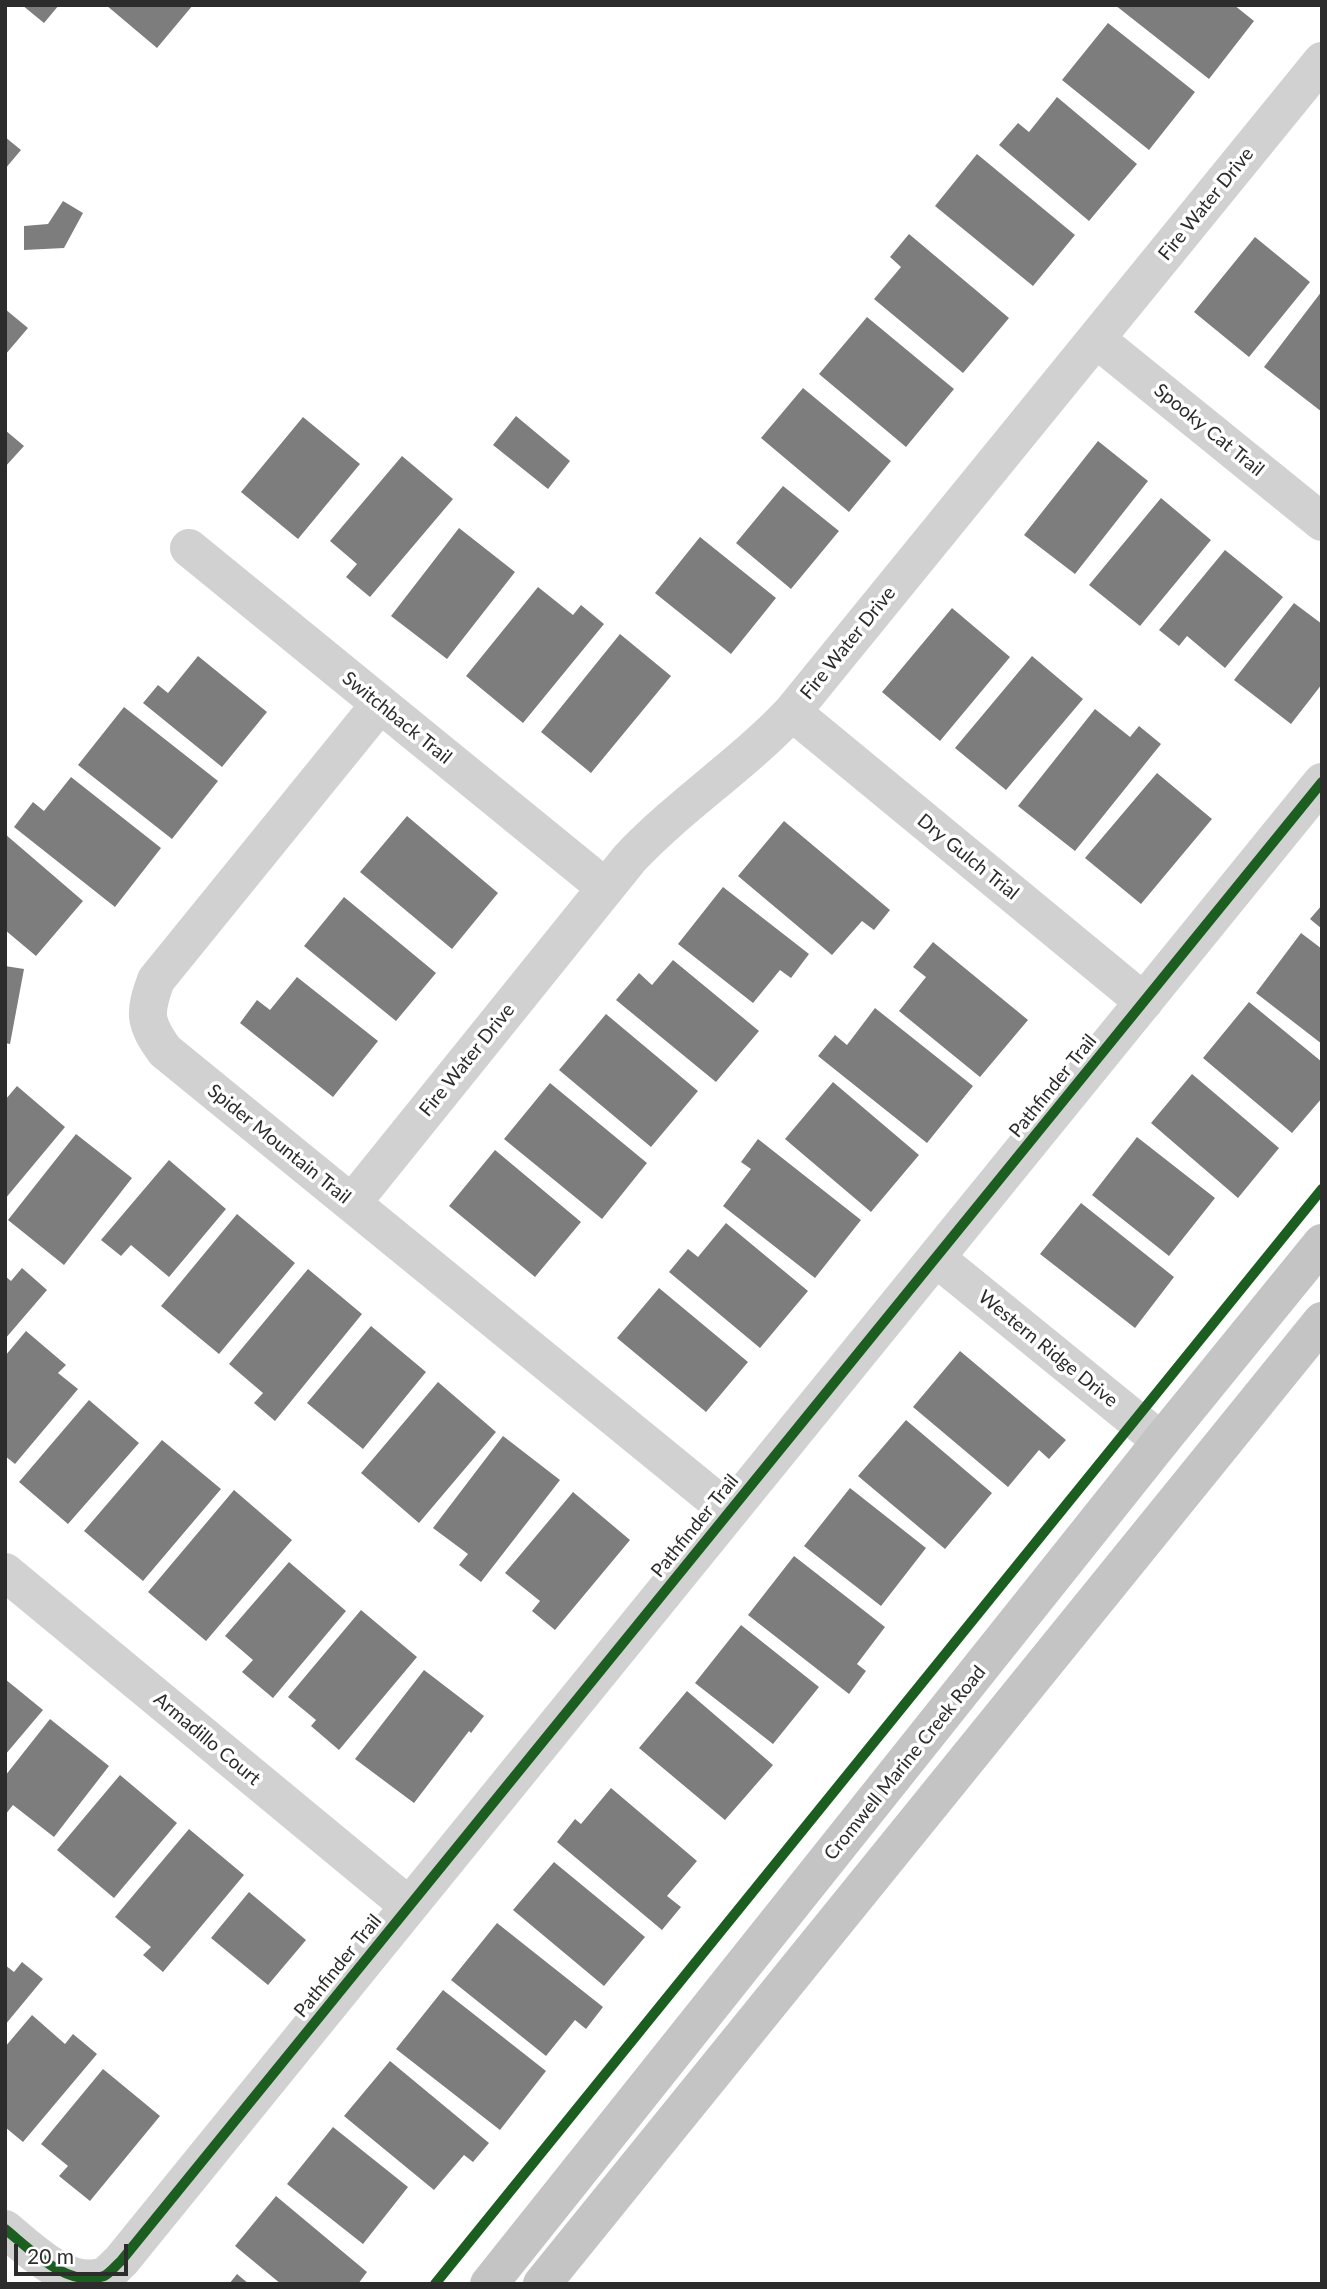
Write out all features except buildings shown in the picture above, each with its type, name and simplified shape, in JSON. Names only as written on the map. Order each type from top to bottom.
[{"type":"main road","name":"Cromwell Marine Creek Road","points":[[489,2284],[1322,1243]]},
{"type":"main road","points":[[542,2284],[1322,1321]]},
{"type":"street","name":"Fire Water Drive","points":[[352,1203],[648,839],[761,744],[792,712],[1322,61]]},
{"type":"street","name":"Spooky Cat Trail","points":[[1096,339],[1322,522]]},
{"type":"street","name":"Switchback Trail","points":[[189,548],[606,888]]},
{"type":"street","name":"Spider Mountain Trail","points":[[380,704],[156,980],[146,1019],[165,1051],[729,1511]]},
{"type":"street","name":"Dry Gulch Trial","points":[[792,712],[1144,1002]]},
{"type":"street","name":"Pathfinder Trail","points":[[5,2229],[59,2274],[73,2281],[89,2281],[105,2276],[121,2261],[1322,782]]},
{"type":"street","name":"Western Ridge Drive","points":[[936,1258],[1161,1441]]},
{"type":"street","name":"Armadillo Court","points":[[5,1572],[409,1906]]},
{"type":"cycle path","points":[[5,2229],[38,2257],[77,2277],[90,2279],[104,2276],[121,2261],[1322,782]]},
{"type":"cycle path","points":[[435,2284],[1322,1189]]}]
